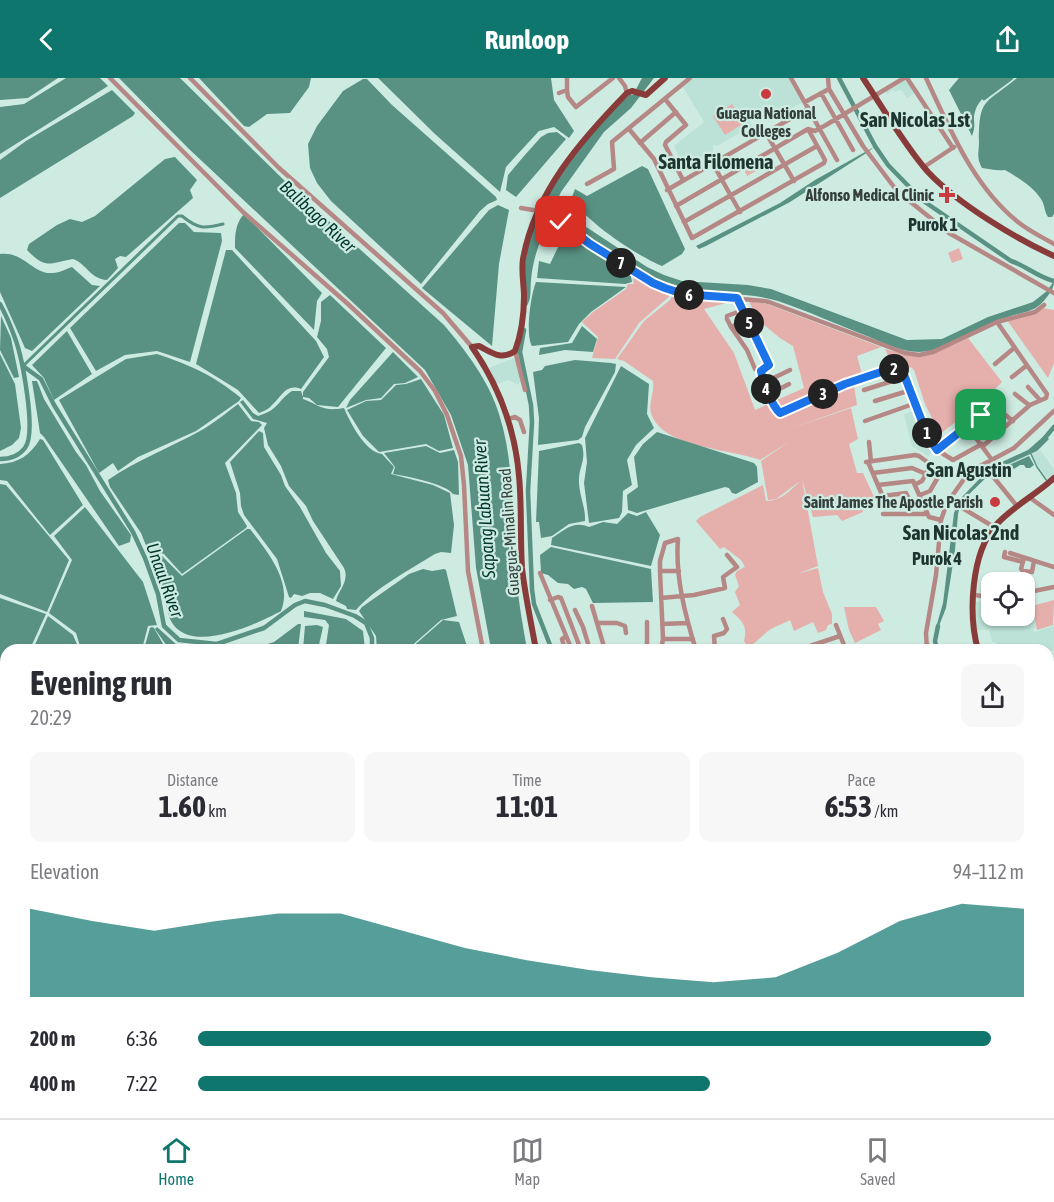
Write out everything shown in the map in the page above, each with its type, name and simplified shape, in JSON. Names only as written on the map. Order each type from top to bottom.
[{"type":"main road","points":[[472,347],[479,346],[500,356],[515,351],[524,297],[523,259],[539,211],[560,170],[572,152],[630,92],[644,95],[665,78]]},
{"type":"main road","points":[[863,78],[924,167],[944,187],[1018,238],[1054,256]]},
{"type":"main road","name":"Guagua-Minalin Road","points":[[472,347],[493,380],[508,418],[518,466],[523,571],[535,644]]},
{"type":"main road","points":[[977,644],[972,625],[980,553],[994,527],[1050,481]]},
{"type":"street","points":[[110,78],[243,212],[356,311],[420,371],[435,391],[447,415],[461,456],[468,571],[482,644]]},
{"type":"street","points":[[190,78],[279,168],[442,313],[472,347]]},
{"type":"street","points":[[567,78],[568,97],[576,107],[613,78]]},
{"type":"street","points":[[619,78],[630,92]]},
{"type":"street","points":[[587,183],[614,170],[611,143],[690,78]]},
{"type":"street","points":[[791,78],[837,160]]},
{"type":"street","points":[[828,78],[829,88],[867,152],[897,191],[914,207],[955,236],[1054,293]]},
{"type":"street","points":[[676,206],[808,129],[812,131],[836,120],[874,95],[906,78],[953,148]]},
{"type":"street","points":[[926,78],[979,179],[1018,223],[1054,244]]},
{"type":"street","points":[[805,102],[829,88]]},
{"type":"street","points":[[559,93],[567,90]]},
{"type":"street","points":[[821,93],[853,150]]},
{"type":"street","points":[[665,99],[685,126],[665,145],[683,180]]},
{"type":"street","points":[[668,189],[809,108]]},
{"type":"street","points":[[640,143],[676,112]]},
{"type":"street","points":[[629,129],[654,159],[692,238],[825,163],[808,129]]},
{"type":"street","points":[[766,132],[794,181]]},
{"type":"street","points":[[924,167],[959,144]]},
{"type":"street","points":[[684,222],[817,146]]},
{"type":"street","points":[[713,164],[740,212]]},
{"type":"street","points":[[521,208],[539,211]]},
{"type":"street","points":[[555,219],[590,244],[665,288],[683,294],[769,302],[893,350],[912,354],[933,352],[997,322],[1035,312],[1044,305]]},
{"type":"street","points":[[737,298],[769,365],[761,371]]},
{"type":"street","points":[[742,310],[727,316],[727,319],[747,350],[755,369],[761,371]]},
{"type":"street","points":[[731,327],[748,319]]},
{"type":"street","points":[[761,371],[767,392],[780,413],[845,384],[890,369],[903,372],[928,437],[937,450],[953,460],[998,434],[1029,405],[1046,398],[1047,393],[997,322]]},
{"type":"street","points":[[747,350],[759,343]]},
{"type":"street","points":[[995,364],[1014,348]]},
{"type":"street","points":[[515,351],[525,390]]},
{"type":"street","points":[[750,357],[761,352]]},
{"type":"street","points":[[1012,377],[1026,366]]},
{"type":"street","points":[[763,383],[790,370]]},
{"type":"street","points":[[864,390],[905,377]]},
{"type":"street","points":[[770,394],[789,384]]},
{"type":"street","points":[[1028,387],[1040,400]]},
{"type":"street","points":[[875,401],[911,390]]},
{"type":"street","points":[[1015,394],[1029,405]]},
{"type":"street","points":[[865,421],[916,403]]},
{"type":"street","points":[[937,450],[994,405],[1013,421]]},
{"type":"street","points":[[927,644],[926,633],[936,575],[941,520],[949,500],[969,472],[1014,448],[1054,411]]},
{"type":"street","points":[[981,415],[998,434]]},
{"type":"street","points":[[508,418],[516,417],[521,420],[524,432]]},
{"type":"street","points":[[968,426],[992,460]]},
{"type":"street","points":[[869,442],[868,462],[887,505],[925,505]]},
{"type":"street","points":[[868,462],[915,455],[931,464],[941,472],[930,491],[920,495]]},
{"type":"street","points":[[916,484],[922,481],[931,464]]},
{"type":"street","points":[[873,473],[912,468],[926,474]]},
{"type":"street","points":[[991,474],[1017,506]]},
{"type":"street","points":[[878,484],[909,480],[916,484],[927,514]]},
{"type":"street","points":[[883,496],[906,493],[912,505]]},
{"type":"street","points":[[1029,497],[1054,515]]},
{"type":"street","points":[[949,500],[994,527]]},
{"type":"street","points":[[883,514],[927,514],[941,520]]},
{"type":"street","points":[[662,644],[660,572],[665,543],[678,539],[679,571],[688,623],[694,644]]},
{"type":"street","points":[[1007,552],[1004,557],[1034,561],[1054,567]]},
{"type":"street","points":[[661,598],[725,588],[723,577],[737,567],[727,555]]},
{"type":"street","points":[[1023,560],[1022,571],[1031,572],[1034,561]]},
{"type":"street","points":[[660,572],[679,571]]},
{"type":"street","points":[[540,573],[569,644]]},
{"type":"street","points":[[1035,591],[1054,587]]},
{"type":"street","points":[[974,596],[981,596]]},
{"type":"street","points":[[550,600],[561,598],[579,644]]},
{"type":"street","points":[[592,606],[603,644]]},
{"type":"street","points":[[575,610],[584,627],[588,644]]},
{"type":"street","points":[[715,644],[714,636],[727,630],[723,619]]},
{"type":"street","points":[[647,622],[647,644]]},
{"type":"street","points":[[598,623],[621,624],[625,626],[626,633]]},
{"type":"street","points":[[662,624],[688,623]]},
{"type":"street","points":[[836,625],[842,644]]},
{"type":"street","points":[[563,644],[562,639],[566,636]]},
{"type":"street","points":[[819,644],[840,636]]},
{"type":"street","points":[[663,639],[693,639]]},
{"type":"shaded area","points":[[693,78],[789,78],[803,102],[768,122],[764,116],[758,120],[757,118],[750,122],[752,126],[717,146],[713,145],[713,151],[684,167],[674,146],[704,122],[683,87]]},
{"type":"shaded area","points":[[905,78],[916,92],[907,98],[902,91],[893,90],[887,94],[884,90]]},
{"type":"shaded area","points":[[732,104],[744,123],[725,135],[713,116]]},
{"type":"shaded area","points":[[761,159],[765,166],[747,176],[744,169]]},
{"type":"shaded area","points":[[959,248],[963,259],[952,263],[948,253]]},
{"type":"shaded area","points":[[632,272],[655,286],[672,292],[671,295],[639,323],[615,359],[592,358],[598,337],[582,322],[626,289],[628,284],[634,284]]},
{"type":"shaded area","points":[[674,292],[737,300],[704,309],[734,353],[755,410],[804,388],[793,346],[757,319],[749,301],[767,304],[881,347],[857,356],[862,374],[853,379],[857,405],[789,429],[851,408],[858,439],[849,444],[857,473],[863,473],[875,499],[862,508],[863,512],[842,521],[837,515],[813,517],[802,479],[818,566],[797,574],[818,568],[823,592],[832,614],[832,624],[828,625],[826,630],[818,633],[813,622],[794,631],[790,620],[770,630],[753,644],[746,644],[744,641],[743,624],[732,612],[740,605],[735,592],[739,586],[735,575],[737,571],[745,567],[741,560],[724,547],[720,549],[696,521],[763,485],[766,501],[776,499],[768,500],[761,461],[789,442],[760,460],[682,440],[668,434],[657,425],[650,405],[653,381],[624,361],[617,359],[644,321],[670,300]],"holes":[[[800,481],[789,492],[776,499]]]},
{"type":"shaded area","points":[[1043,308],[1054,310],[1054,363],[1048,378],[1007,320]]},
{"type":"shaded area","points":[[968,338],[1002,382],[992,392],[990,391],[982,402],[940,434],[925,404],[914,370],[911,367],[906,369],[903,364],[890,360],[885,349],[910,355],[928,354]]},
{"type":"shaded area","points":[[514,358],[521,380],[518,385],[509,380],[497,384],[489,368]]},
{"type":"shaded area","points":[[917,410],[935,450],[928,456],[912,446],[904,414]]},
{"type":"shaded area","points":[[1040,450],[1054,469],[1054,476],[1049,481],[1033,459],[1032,454]]},
{"type":"shaded area","points":[[1054,600],[1053,625],[1037,630],[1035,605]]},
{"type":"shaded area","points":[[976,602],[981,603],[981,626],[1035,626],[1035,623],[1036,628],[1033,629],[1034,632],[1054,626],[1054,644],[997,644],[992,642],[989,630],[975,630]]},
{"type":"shaded area","points":[[844,607],[876,607],[884,621],[878,624],[881,630],[855,643],[849,630]]},
{"type":"water","points":[[0,78],[58,78],[28,98],[0,100]]},
{"type":"water","points":[[66,78],[100,78],[108,86],[0,154],[0,107],[24,104]]},
{"type":"water","points":[[119,78],[180,78],[292,188],[444,325],[483,378],[495,402],[508,451],[517,585],[526,644],[490,644],[476,568],[468,465],[451,415],[425,370],[189,149]]},
{"type":"water","points":[[199,78],[311,78],[309,87],[290,113],[267,114],[249,127],[244,126]]},
{"type":"water","points":[[378,78],[551,78],[554,100],[574,131],[569,138],[554,127],[539,131],[506,167],[500,192],[435,134]]},
{"type":"water","points":[[642,78],[654,78],[631,108],[604,132],[561,192],[543,234],[532,271],[530,298],[526,307],[525,265],[538,217],[549,194],[562,172],[594,131],[629,95],[633,95]]},
{"type":"water","points":[[959,78],[1010,78],[980,101],[974,115],[972,136],[949,90]]},
{"type":"water","points":[[1017,78],[1054,78],[1054,214],[1052,217],[1048,217],[1041,199],[1025,183],[1005,170],[982,168],[979,161],[979,127],[983,109],[991,98]]},
{"type":"water","points":[[367,79],[392,105],[497,200],[480,211],[421,284],[331,201],[317,183],[310,168],[308,144],[317,126],[343,91]]},
{"type":"water","points":[[112,90],[135,113],[133,116],[0,198],[0,160],[26,141]]},
{"type":"water","points":[[557,132],[566,139],[516,197],[506,190],[508,175],[524,156],[541,137]]},
{"type":"water","points":[[874,147],[790,202],[706,246],[699,249],[696,246],[780,203],[815,180]]},
{"type":"water","points":[[175,157],[197,180],[190,190],[193,198],[126,257],[120,256],[115,259],[118,268],[107,280],[96,277],[73,259],[48,264],[27,250],[29,244],[57,225],[70,219],[82,222],[95,216],[165,159]]},
{"type":"water","points":[[642,166],[648,169],[685,249],[682,254],[662,266],[640,255],[598,226],[572,197],[575,189],[587,196]]},
{"type":"water","points":[[561,200],[568,215],[647,267],[664,275],[682,281],[748,285],[771,289],[907,340],[942,339],[988,317],[1033,302],[1047,291],[1054,281],[1054,283],[1043,302],[1034,309],[997,321],[953,343],[931,351],[912,352],[893,347],[778,301],[745,295],[688,291],[655,280],[596,245],[554,207]]},
{"type":"water","points":[[498,205],[509,210],[499,264],[492,346],[422,288],[489,210]]},
{"type":"water","points":[[244,214],[322,293],[317,301],[314,330],[235,248],[237,226]]},
{"type":"water","points":[[179,223],[185,223],[194,232],[221,233],[222,241],[190,362],[157,351],[125,355],[96,371],[70,328]]},
{"type":"water","points":[[572,235],[630,271],[632,282],[625,284],[537,278],[539,261],[550,264],[560,243]]},
{"type":"water","points":[[226,250],[232,250],[316,341],[324,357],[301,389],[288,389],[269,408],[259,413],[238,390],[196,364]]},
{"type":"water","points":[[0,254],[16,256],[46,273],[72,267],[92,285],[100,286],[32,351],[25,348],[0,292]]},
{"type":"water","points":[[536,282],[626,287],[591,312],[579,324],[568,342],[532,346],[529,324],[532,295]]},
{"type":"water","points":[[330,295],[386,348],[338,407],[317,405],[309,398],[303,397],[303,392],[329,357],[327,349],[317,337],[321,321],[321,302]]},
{"type":"water","points":[[1,316],[11,338],[19,377],[14,378],[0,350]]},
{"type":"water","points":[[582,326],[597,339],[593,352],[565,350],[539,355],[540,348],[572,343]]},
{"type":"water","points":[[67,331],[92,374],[54,400],[44,378],[32,365]]},
{"type":"water","points":[[393,352],[418,377],[405,383],[394,384],[381,398],[366,400],[346,408],[350,400]]},
{"type":"water","points":[[0,354],[15,384],[21,428],[19,438],[12,445],[0,451]]},
{"type":"water","points":[[157,354],[201,372],[241,398],[196,431],[138,457],[118,471],[113,463],[99,473],[59,400],[126,359]]},
{"type":"water","points":[[575,360],[616,364],[615,372],[585,427],[582,437],[578,440],[538,445],[539,418],[533,372],[542,370],[545,366]]},
{"type":"water","points":[[621,366],[649,384],[647,414],[654,428],[636,445],[627,460],[632,485],[623,491],[622,512],[619,518],[589,523],[584,483],[587,462],[585,438]]},
{"type":"water","points":[[421,379],[444,415],[453,448],[439,451],[426,444],[379,452],[363,436],[347,410],[366,401],[381,400],[396,385]]},
{"type":"water","points":[[32,381],[37,381],[44,399],[76,452],[131,535],[130,542],[119,546],[40,433]]},
{"type":"water","points":[[292,391],[301,391],[303,397],[317,406],[344,408],[364,442],[382,454],[394,467],[391,474],[433,485],[450,493],[454,525],[451,553],[435,554],[383,587],[356,610],[347,609],[346,606],[336,601],[345,582],[344,568],[313,521],[306,506],[289,486],[281,466],[268,445],[264,428],[267,423],[253,419],[240,402],[243,400],[258,416],[274,408]]},
{"type":"water","points":[[238,404],[251,421],[262,425],[225,463],[236,493],[238,512],[247,526],[182,574],[164,554],[161,553],[151,558],[141,533],[110,487],[108,480],[130,466],[205,428]]},
{"type":"water","points":[[259,431],[263,433],[264,447],[285,486],[300,507],[326,553],[340,571],[341,586],[333,599],[320,593],[302,596],[294,594],[291,598],[289,597],[277,559],[244,515],[230,462]]},
{"type":"water","points":[[657,432],[754,463],[757,467],[758,482],[736,494],[725,487],[637,513],[628,510],[627,495],[638,487],[634,457],[643,444]]},
{"type":"water","points":[[1045,435],[1049,439],[1037,451],[993,471],[961,502],[946,608],[937,631],[935,631],[943,603],[954,513],[960,499],[987,471],[1028,450]]},
{"type":"water","points":[[40,439],[43,440],[83,505],[50,535],[7,481],[0,480],[0,464],[13,462],[23,457]]},
{"type":"water","points":[[579,443],[583,450],[579,484],[585,521],[569,524],[552,536],[541,538],[539,522],[536,522],[539,451]]},
{"type":"water","points":[[426,446],[440,453],[454,450],[458,462],[459,495],[434,484],[393,474],[395,467],[384,453]]},
{"type":"water","points":[[1029,456],[1034,465],[1030,468],[1020,465],[1014,469],[1009,465]]},
{"type":"water","points":[[0,484],[6,485],[69,560],[47,612],[0,594]]},
{"type":"water","points":[[85,507],[143,582],[157,625],[148,626],[143,644],[79,644],[76,633],[49,613],[72,560],[54,536]]},
{"type":"water","points":[[646,512],[660,535],[651,566],[551,545],[552,538],[574,525],[589,527],[603,522],[617,524],[628,513],[637,516]]},
{"type":"water","points":[[250,529],[264,547],[281,578],[284,600],[281,611],[224,634],[208,637],[193,636],[180,631],[169,617],[163,590],[152,559],[162,556],[182,576]]},
{"type":"water","points":[[551,547],[651,569],[653,602],[593,603],[586,589],[582,587],[574,589],[568,584],[558,583],[548,575],[541,573],[540,555]]},
{"type":"water","points":[[423,569],[446,570],[457,616],[441,620],[414,644],[377,644],[376,636],[359,611],[409,574]]},
{"type":"water","points":[[0,598],[46,614],[32,644],[0,644]]},
{"type":"water","points":[[304,611],[346,619],[363,631],[364,644],[326,644],[329,625],[325,620],[304,617]]},
{"type":"water","points":[[48,616],[73,635],[77,644],[35,644]]},
{"type":"water","points":[[443,620],[459,622],[466,644],[416,644]]},
{"type":"water","points":[[301,624],[299,644],[268,644]]},
{"type":"water","points":[[305,626],[323,627],[319,644],[303,644]]},
{"type":"water","points":[[157,627],[176,644],[166,644],[155,629]]},
{"type":"water","points":[[150,628],[154,628],[163,644],[145,644]]},
{"type":"waterway","points":[[839,78],[875,146],[888,165],[922,200],[1011,261],[1054,281]]},
{"type":"waterway","points":[[984,98],[1011,78]]},
{"type":"waterway","points":[[23,366],[178,216],[201,227],[223,224]]},
{"type":"waterway","points":[[0,304],[18,348],[29,412],[28,440],[25,448],[14,456],[0,459]]},
{"type":"waterway","points":[[524,330],[520,352],[531,405],[532,422],[528,491],[532,589],[534,604],[550,644]]},
{"type":"waterway","name":"Unaul River","points":[[23,366],[41,379],[54,405],[133,532],[158,594],[164,626],[179,640],[217,644]]},
{"type":"waterway","points":[[1044,439],[1054,427]]},
{"type":"waterway","points":[[1031,454],[1047,481]]},
{"type":"waterway","name":"Unaul River","points":[[217,644],[264,628],[295,605],[305,601],[325,605],[355,616],[366,623],[372,644]]},
{"type":"waterway","points":[[936,644],[938,626]]},
{"type":"place","name":"Guagua National Colleges","points":[[766,94]]},
{"type":"place","name":"Alfonso Medical Clinic","points":[[947,195]]},
{"type":"place","name":"Saint James The Apostle Parish","points":[[995,502]]},
{"type":"district","name":"San Nicolas 1st","points":[[915,119]]},
{"type":"district","name":"Santa Filomena","points":[[716,161]]},
{"type":"district","name":"Purok 1","points":[[933,224]]},
{"type":"district","name":"San Agustin","points":[[969,469]]},
{"type":"district","name":"San Nicolas 2nd","points":[[961,532]]},
{"type":"district","name":"Purok 4","points":[[937,558]]},
{"type":"route","points":[[561,222],[590,244],[653,283],[683,294],[737,298],[769,365],[761,371],[762,380],[780,413],[845,384],[890,369],[897,369],[903,372],[928,437],[937,450],[981,415]]},
{"type":"water label","name":"Balibago River","points":[[318,216]]},
{"type":"water label","name":"Sapang Labuan River","points":[[484,509]]}]
